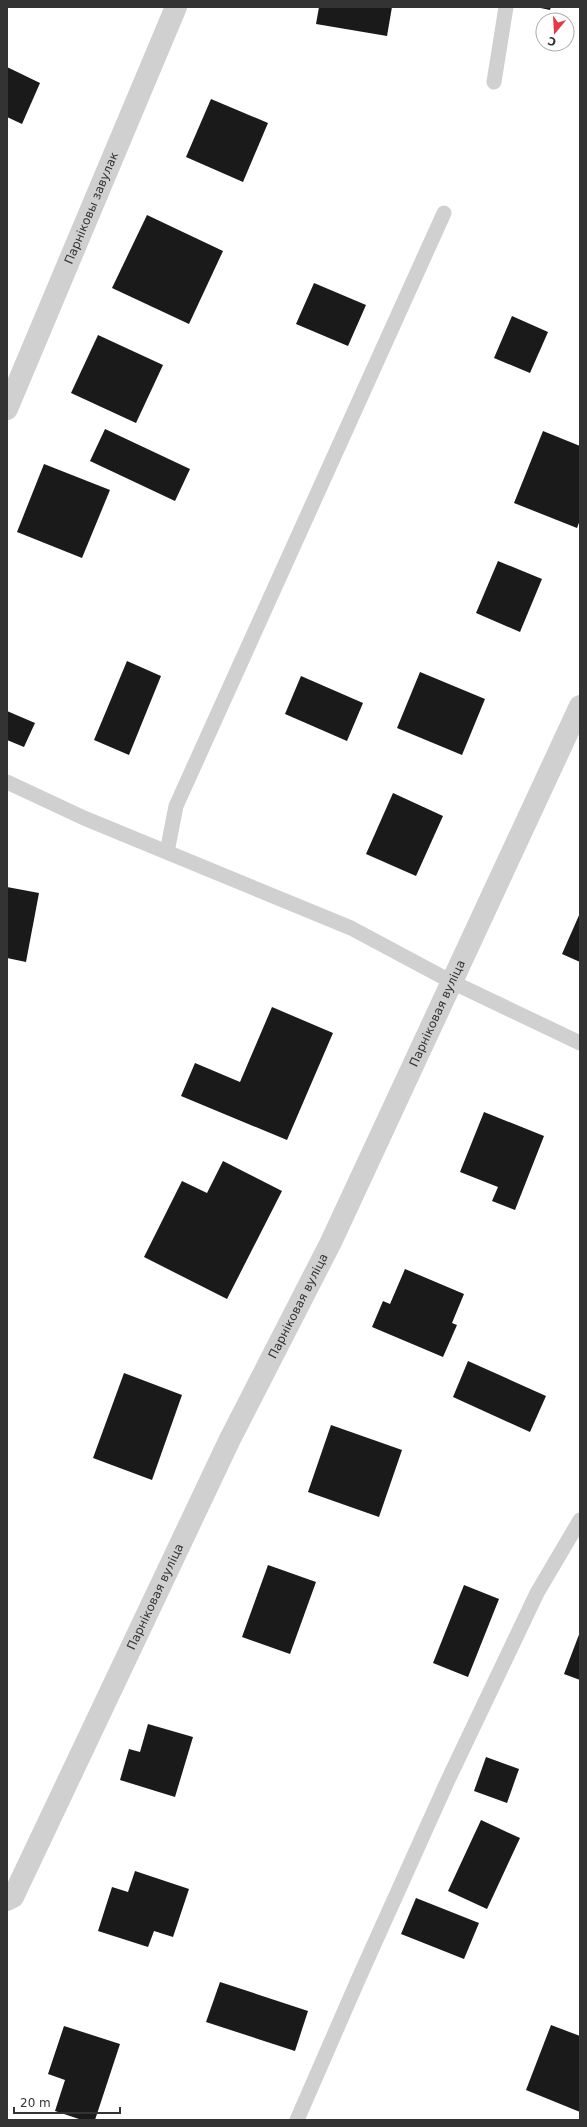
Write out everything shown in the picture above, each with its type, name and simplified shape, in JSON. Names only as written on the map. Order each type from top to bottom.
[{"type":"street","name":"Парніковы завулак","points":[[7,409],[176,7]]},
{"type":"street","name":"Парніковая вуліца","points":[[7,1900],[13,1897],[230,1439],[331,1242],[580,706]]},
{"type":"lane","points":[[494,82],[506,7]]},
{"type":"lane","points":[[167,852],[176,806],[444,213]]},
{"type":"lane","points":[[7,782],[84,818],[351,928],[452,982],[580,1043]]},
{"type":"lane","points":[[297,2120],[448,1780],[537,1593],[580,1520]]},
{"type":"building","points":[[319,7],[392,7],[387,36],[316,24]]},
{"type":"building","points":[[536,7],[551,7],[550,10]]},
{"type":"building","points":[[7,67],[40,83],[22,124],[7,117]]},
{"type":"building","points":[[211,99],[268,123],[243,182],[186,157]]},
{"type":"building","points":[[147,215],[223,251],[189,324],[112,288]]},
{"type":"building","points":[[314,283],[366,305],[348,346],[296,324]]},
{"type":"building","points":[[512,316],[548,332],[530,373],[494,358]]},
{"type":"building","points":[[98,335],[163,365],[136,423],[71,393]]},
{"type":"building","points":[[105,429],[190,469],[175,501],[90,461]]},
{"type":"building","points":[[543,431],[580,446],[580,520],[577,528],[514,503]]},
{"type":"building","points":[[44,464],[110,490],[82,558],[17,532]]},
{"type":"building","points":[[498,561],[542,579],[520,632],[476,613]]},
{"type":"building","points":[[127,661],[161,676],[129,755],[94,740]]},
{"type":"building","points":[[420,672],[485,699],[462,755],[397,728]]},
{"type":"building","points":[[301,676],[363,703],[347,741],[285,714]]},
{"type":"building","points":[[7,711],[35,723],[24,747],[7,740]]},
{"type":"building","points":[[393,793],[443,816],[416,876],[366,854]]},
{"type":"building","points":[[7,887],[39,893],[26,962],[7,958]]},
{"type":"building","points":[[580,913],[580,962],[562,954]]},
{"type":"building","points":[[272,1007],[333,1033],[287,1140],[181,1096],[195,1063],[240,1082]]},
{"type":"building","points":[[484,1112],[544,1136],[515,1210],[492,1201],[498,1187],[460,1172]]},
{"type":"building","points":[[223,1161],[282,1191],[227,1299],[144,1257],[182,1181],[207,1193]]},
{"type":"building","points":[[405,1269],[464,1294],[452,1323],[457,1325],[443,1357],[372,1327],[383,1301],[390,1304]]},
{"type":"building","points":[[468,1361],[546,1396],[530,1432],[453,1397]]},
{"type":"building","points":[[124,1373],[182,1395],[152,1480],[93,1458]]},
{"type":"building","points":[[331,1425],[402,1450],[379,1517],[308,1492]]},
{"type":"building","points":[[268,1565],[316,1582],[290,1654],[242,1637]]},
{"type":"building","points":[[464,1585],[499,1599],[468,1677],[433,1663]]},
{"type":"building","points":[[580,1632],[580,1680],[564,1674]]},
{"type":"building","points":[[148,1724],[193,1737],[175,1797],[120,1780],[129,1749],[140,1752]]},
{"type":"building","points":[[486,1757],[519,1769],[507,1803],[474,1791]]},
{"type":"building","points":[[481,1820],[520,1838],[487,1909],[448,1891]]},
{"type":"building","points":[[135,1871],[189,1889],[173,1937],[154,1931],[148,1947],[98,1931],[112,1887],[128,1892]]},
{"type":"building","points":[[416,1898],[479,1923],[464,1959],[401,1934]]},
{"type":"building","points":[[220,1982],[308,2011],[295,2051],[206,2022]]},
{"type":"building","points":[[551,2025],[580,2036],[580,2112],[526,2090]]},
{"type":"building","points":[[64,2026],[120,2044],[95,2120],[82,2120],[55,2111],[65,2080],[48,2074]]}]
